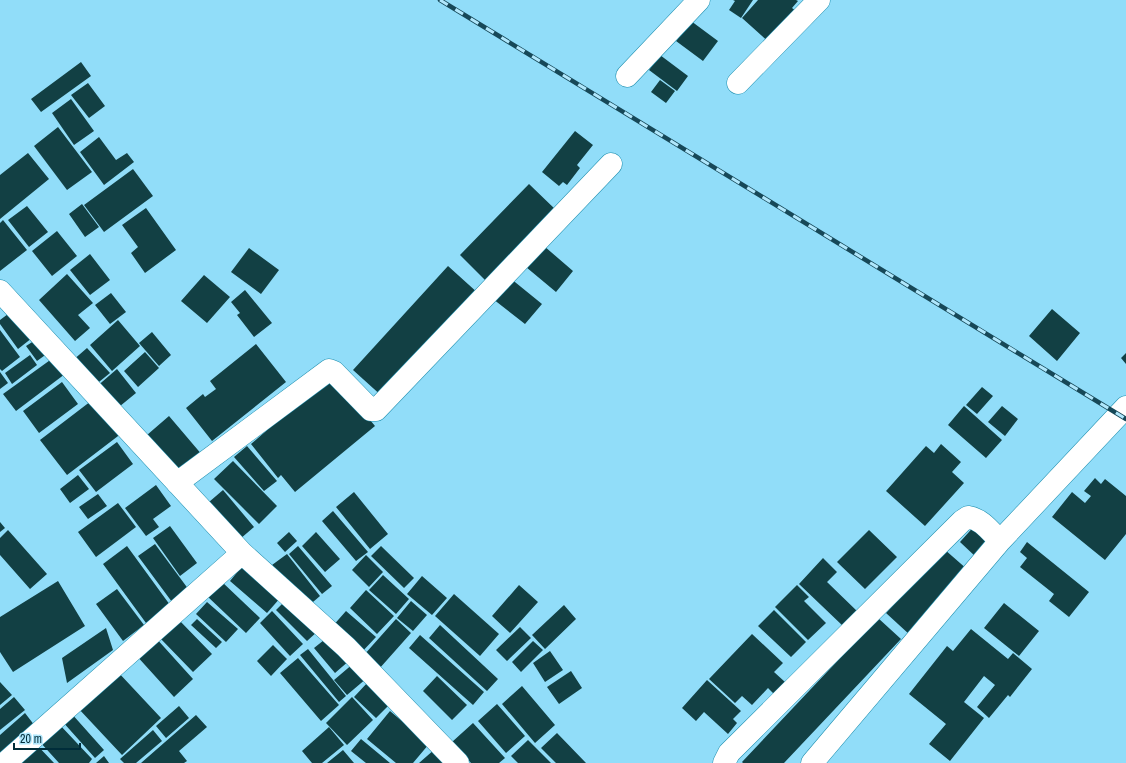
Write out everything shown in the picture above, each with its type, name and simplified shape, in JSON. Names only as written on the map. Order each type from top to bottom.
[{"type":"street","points":[[627,76],[699,0]]},
{"type":"street","points":[[738,82],[818,0]]},
{"type":"street","points":[[177,483],[329,370],[334,372],[371,410],[376,410],[611,164]]},
{"type":"street","points":[[2,298],[242,553],[346,647],[458,763]]},
{"type":"street","points":[[812,763],[1000,541],[1126,407]]},
{"type":"street","points":[[724,763],[728,753],[962,521],[968,517],[980,521],[1000,541]]},
{"type":"street","points":[[5,763],[242,553]]},
{"type":"building","points":[[733,0],[753,0],[741,18],[729,10],[735,1]]},
{"type":"building","points":[[758,0],[798,1],[792,8],[800,14],[772,45],[742,18]]},
{"type":"building","points":[[691,21],[718,41],[703,61],[676,41]]},
{"type":"building","points":[[660,55],[688,76],[677,91],[649,70]]},
{"type":"building","points":[[81,62],[91,76],[41,112],[31,99]]},
{"type":"building","points":[[660,80],[675,91],[666,103],[651,92]]},
{"type":"building","points":[[88,83],[105,106],[89,118],[71,95]]},
{"type":"building","points":[[71,99],[94,131],[74,145],[52,113]]},
{"type":"building","points":[[58,127],[92,172],[67,190],[34,146]]},
{"type":"building","points":[[575,131],[593,145],[577,165],[580,168],[567,185],[563,182],[559,186],[542,172]]},
{"type":"building","points":[[99,137],[116,160],[127,153],[134,162],[104,185],[80,152]]},
{"type":"building","points":[[28,153],[49,179],[0,219],[0,175]]},
{"type":"building","points":[[133,169],[153,196],[104,232],[84,205]]},
{"type":"building","points":[[529,184],[557,211],[488,283],[460,255]]},
{"type":"building","points":[[82,204],[99,227],[85,237],[69,214]]},
{"type":"building","points":[[27,206],[48,232],[29,247],[8,220]]},
{"type":"building","points":[[146,208],[176,250],[145,273],[131,253],[138,247],[122,225]]},
{"type":"building","points":[[3,220],[27,250],[0,271],[0,223]]},
{"type":"building","points":[[57,231],[77,256],[52,276],[32,251]]},
{"type":"building","points":[[544,246],[573,271],[556,292],[526,267]]},
{"type":"building","points":[[249,248],[279,270],[261,294],[231,272]]},
{"type":"building","points":[[90,254],[110,280],[90,295],[70,270]]},
{"type":"building","points":[[448,266],[479,294],[384,398],[353,370]]},
{"type":"building","points":[[67,274],[93,303],[78,315],[90,328],[75,341],[39,300]]},
{"type":"building","points":[[204,275],[230,297],[207,323],[181,301]]},
{"type":"building","points":[[510,278],[542,304],[525,324],[493,299]]},
{"type":"building","points":[[245,290],[272,323],[254,337],[237,315],[240,313],[231,302]]},
{"type":"building","points":[[111,293],[126,312],[110,324],[95,305]]},
{"type":"building","points":[[1052,309],[1080,333],[1057,361],[1029,336]]},
{"type":"building","points":[[12,311],[32,338],[18,349],[0,324],[0,320]]},
{"type":"building","points":[[118,320],[140,346],[112,371],[90,345]]},
{"type":"building","points":[[0,330],[20,357],[2,371],[0,369]]},
{"type":"building","points":[[152,332],[171,355],[159,366],[139,343]]},
{"type":"building","points":[[37,339],[48,353],[37,361],[26,346]]},
{"type":"building","points":[[256,344],[286,382],[212,441],[186,408],[203,394],[205,397],[216,389],[210,381]]},
{"type":"building","points":[[87,348],[110,373],[94,386],[72,361]]},
{"type":"building","points":[[145,352],[159,368],[138,387],[124,371]]},
{"type":"building","points":[[1126,353],[1126,364],[1121,358]]},
{"type":"building","points":[[30,355],[37,365],[12,384],[5,373]]},
{"type":"building","points":[[53,358],[65,374],[16,411],[3,394]]},
{"type":"building","points":[[117,369],[136,393],[114,411],[95,388]]},
{"type":"building","points":[[0,372],[8,383],[0,389]]},
{"type":"building","points":[[333,375],[375,426],[295,492],[281,475],[278,478],[251,444],[274,424],[272,422]]},
{"type":"building","points":[[62,382],[78,404],[39,433],[23,411]]},
{"type":"building","points":[[982,387],[993,396],[977,414],[966,405]]},
{"type":"building","points":[[95,398],[122,433],[67,475],[40,440]]},
{"type":"building","points":[[964,406],[1002,440],[986,458],[948,425]]},
{"type":"building","points":[[1002,406],[1018,419],[1005,436],[988,422]]},
{"type":"building","points":[[169,416],[203,456],[181,475],[147,435]]},
{"type":"building","points":[[117,442],[133,464],[96,492],[79,470]]},
{"type":"building","points":[[941,444],[961,462],[952,472],[964,483],[925,526],[886,491],[926,446],[934,453]]},
{"type":"building","points":[[247,446],[277,481],[264,491],[234,457]]},
{"type":"building","points":[[233,461],[277,506],[259,524],[214,479]]},
{"type":"building","points":[[78,475],[89,489],[70,503],[60,489]]},
{"type":"building","points":[[1095,478],[1101,484],[1105,479],[1126,496],[1126,534],[1105,560],[1052,517],[1072,492],[1085,503],[1091,496],[1084,491]]},
{"type":"building","points":[[156,485],[171,506],[153,519],[159,527],[146,536],[125,508]]},
{"type":"building","points":[[223,490],[254,527],[240,539],[209,502]]},
{"type":"building","points":[[354,492],[388,534],[370,549],[336,507]]},
{"type":"building","points":[[98,494],[107,506],[88,519],[79,507]]},
{"type":"building","points":[[118,503],[136,527],[96,557],[78,532]]},
{"type":"building","points":[[333,511],[368,552],[356,561],[322,521]]},
{"type":"building","points":[[0,522],[5,528],[0,532]]},
{"type":"building","points":[[977,523],[995,538],[977,558],[960,542]]},
{"type":"building","points":[[170,526],[197,563],[180,576],[153,538]]},
{"type":"building","points":[[8,530],[47,574],[30,589],[0,555],[0,538]]},
{"type":"building","points":[[869,530],[897,557],[865,589],[837,562]]},
{"type":"building","points":[[289,532],[297,541],[285,552],[277,543]]},
{"type":"building","points":[[316,532],[340,559],[325,572],[302,546]]},
{"type":"building","points":[[1027,542],[1089,592],[1069,617],[1049,601],[1054,594],[1020,567],[1027,558],[1020,552]]},
{"type":"building","points":[[155,544],[189,590],[172,602],[138,556]]},
{"type":"building","points":[[127,546],[170,605],[146,623],[103,564]]},
{"type":"building","points":[[298,546],[332,586],[322,594],[289,554]]},
{"type":"building","points":[[381,546],[414,578],[404,588],[371,556]]},
{"type":"building","points":[[944,549],[968,570],[910,635],[886,613]]},
{"type":"building","points":[[287,554],[320,596],[306,608],[272,565]]},
{"type":"building","points":[[366,555],[383,572],[369,587],[352,570]]},
{"type":"building","points":[[823,558],[837,572],[827,582],[858,612],[844,627],[799,584]]},
{"type":"building","points":[[243,565],[281,597],[267,613],[230,581]]},
{"type":"building","points":[[383,575],[409,599],[396,614],[369,590]]},
{"type":"building","points":[[422,576],[447,598],[432,615],[407,594]]},
{"type":"building","points":[[58,581],[85,626],[13,672],[0,652],[0,617]]},
{"type":"building","points":[[221,581],[260,618],[246,633],[207,596]]},
{"type":"building","points":[[519,585],[538,602],[510,633],[492,616]]},
{"type":"building","points":[[797,585],[809,597],[804,601],[826,623],[808,640],[775,607]]},
{"type":"building","points":[[117,589],[144,625],[123,641],[96,604]]},
{"type":"building","points":[[366,590],[394,616],[377,634],[350,608]]},
{"type":"building","points":[[454,594],[499,634],[480,656],[435,616]]},
{"type":"building","points":[[287,599],[318,631],[307,641],[276,610]]},
{"type":"building","points":[[411,601],[427,615],[413,631],[397,618]]},
{"type":"building","points":[[207,602],[238,629],[226,642],[196,614]]},
{"type":"building","points":[[1004,603],[1039,631],[1019,656],[984,628]]},
{"type":"building","points":[[564,605],[576,619],[545,649],[532,635]]},
{"type":"building","points":[[774,610],[806,642],[791,657],[758,626]]},
{"type":"building","points":[[272,611],[303,644],[290,656],[260,623]]},
{"type":"building","points":[[346,611],[376,637],[360,654],[331,628]]},
{"type":"building","points":[[878,618],[901,639],[784,763],[743,763],[742,762]]},
{"type":"building","points":[[197,619],[222,642],[216,648],[191,625]]},
{"type":"building","points":[[396,619],[411,633],[379,669],[364,655]]},
{"type":"building","points":[[179,620],[212,654],[193,672],[160,638]]},
{"type":"building","points":[[440,625],[498,679],[487,691],[429,638]]},
{"type":"building","points":[[520,627],[531,638],[507,661],[496,650]]},
{"type":"building","points":[[106,628],[113,650],[67,683],[62,658]]},
{"type":"building","points":[[971,629],[1008,659],[1013,653],[1032,669],[1010,697],[1008,695],[989,718],[977,707],[995,685],[984,676],[964,702],[984,718],[950,761],[929,744],[946,724],[909,694],[947,646],[953,651]]},
{"type":"building","points":[[752,634],[783,663],[774,672],[785,682],[774,694],[768,688],[752,705],[742,696],[735,703],[709,679]]},
{"type":"building","points":[[420,635],[484,692],[473,705],[409,648]]},
{"type":"building","points":[[329,636],[350,660],[335,673],[314,648]]},
{"type":"building","points":[[155,637],[193,679],[174,697],[135,654]]},
{"type":"building","points":[[533,641],[543,650],[521,672],[512,662]]},
{"type":"building","points":[[273,645],[287,659],[271,676],[257,661]]},
{"type":"building","points":[[308,649],[346,696],[339,702],[300,655]]},
{"type":"building","points":[[550,651],[563,670],[545,682],[533,663]]},
{"type":"building","points":[[298,658],[339,705],[321,721],[280,673]]},
{"type":"building","points":[[354,663],[367,678],[347,695],[334,680]]},
{"type":"building","points":[[117,671],[161,718],[122,755],[78,708]]},
{"type":"building","points":[[571,671],[582,688],[559,704],[547,687]]},
{"type":"building","points":[[437,676],[467,705],[452,720],[423,691]]},
{"type":"building","points":[[707,680],[741,711],[733,719],[737,723],[728,734],[704,712],[696,721],[682,708]]},
{"type":"building","points":[[0,682],[12,695],[0,705]]},
{"type":"building","points":[[368,682],[390,704],[376,718],[354,697]]},
{"type":"building","points":[[522,686],[555,725],[535,743],[502,704]]},
{"type":"building","points":[[14,697],[25,710],[0,730],[0,709]]},
{"type":"building","points":[[352,697],[373,720],[347,745],[326,723]]},
{"type":"building","points":[[497,704],[525,736],[506,753],[478,721]]},
{"type":"building","points":[[179,706],[189,718],[166,738],[156,726]]},
{"type":"building","points":[[390,711],[429,744],[413,763],[396,763],[367,739]]},
{"type":"building","points":[[25,713],[35,726],[0,755],[0,735]]},
{"type":"building","points":[[71,713],[104,750],[95,758],[62,721]]},
{"type":"building","points":[[196,715],[207,727],[179,751],[187,761],[184,763],[141,763]]},
{"type":"building","points":[[473,723],[505,758],[499,763],[471,763],[452,742]]},
{"type":"building","points":[[59,724],[92,759],[89,763],[59,763],[40,742]]},
{"type":"building","points":[[329,727],[344,745],[322,763],[312,763],[302,751]]},
{"type":"building","points":[[153,730],[162,741],[136,763],[124,763],[120,759]]},
{"type":"building","points":[[557,733],[586,763],[556,763],[541,748]]},
{"type":"building","points":[[361,739],[390,763],[366,763],[351,751]]},
{"type":"building","points":[[528,740],[551,763],[518,763],[511,756]]},
{"type":"building","points":[[34,742],[54,763],[17,763]]},
{"type":"building","points":[[435,749],[448,763],[419,763]]},
{"type":"building","points":[[343,750],[354,763],[327,763]]},
{"type":"building","points":[[104,756],[109,763],[96,763]]},
{"type":"railway","points":[[440,0],[1126,419]]}]
